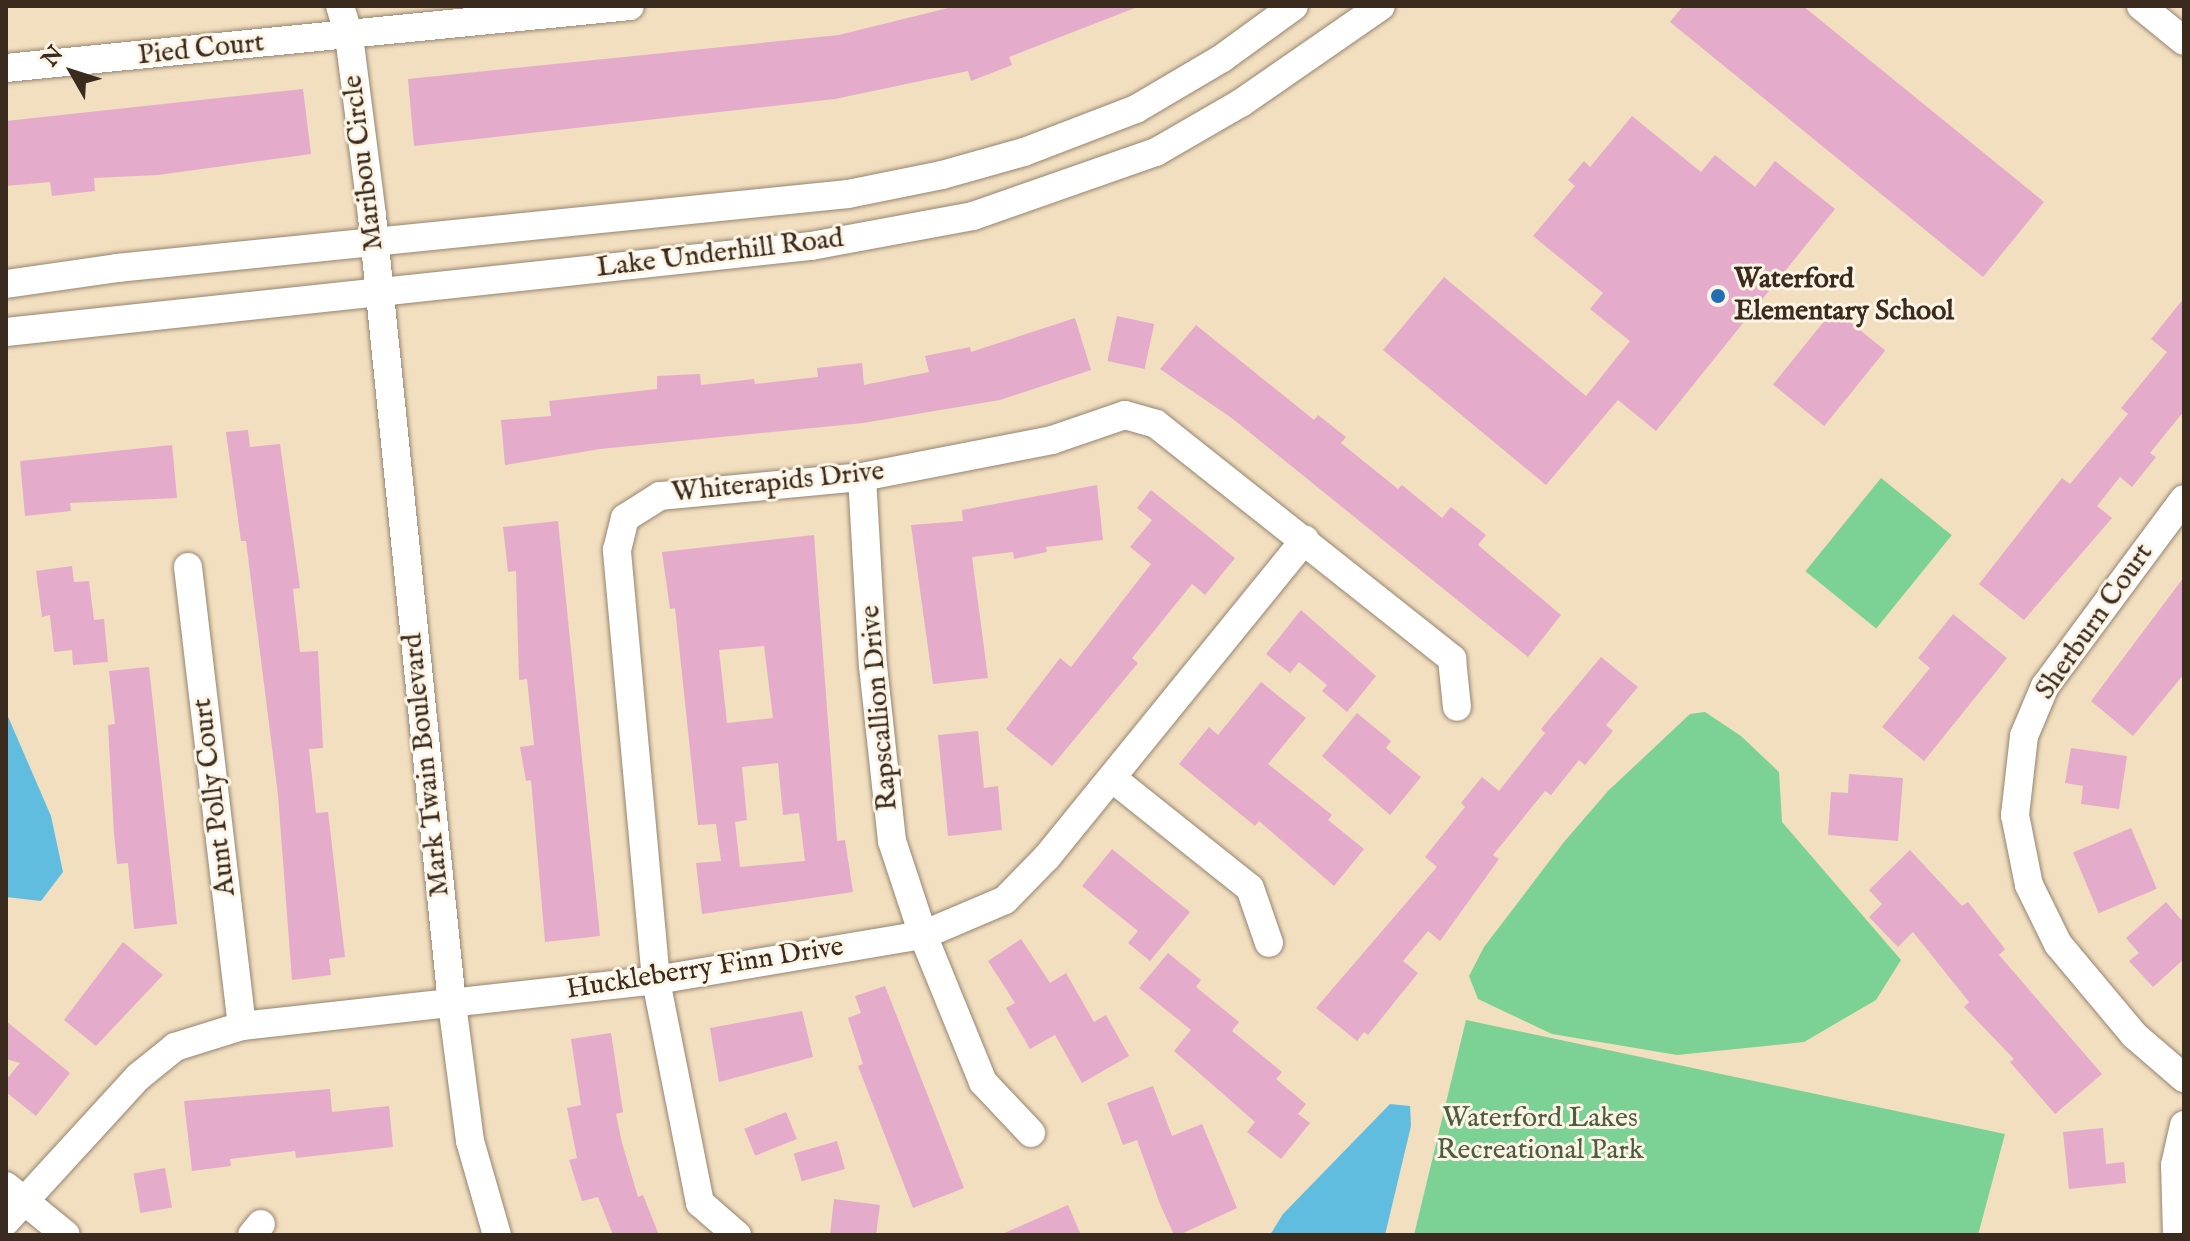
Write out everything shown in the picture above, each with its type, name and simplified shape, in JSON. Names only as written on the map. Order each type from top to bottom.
[{"type":"street","name":"Maribou Circle","points":[[340,6],[349,36],[379,291]]},
{"type":"street","name":"Maribou Circle","points":[[349,36],[630,6]]},
{"type":"street","name":"Lake Underhill Road","points":[[6,284],[117,268],[375,245],[848,194],[942,175],[1024,152],[1136,109],[1221,59],[1294,6]]},
{"type":"street","name":"Lake Underhill Road","points":[[6,332],[811,246],[973,216],[1156,152],[1241,103],[1381,6]]},
{"type":"street","points":[[2141,6],[2184,41]]},
{"type":"street","name":"Pied Court","points":[[6,68],[349,36]]},
{"type":"street","name":"Mark Twain Boulevard","points":[[379,291],[452,1004],[470,1141],[497,1235]]},
{"type":"street","name":"Whiterapids Drive","points":[[737,1235],[700,1203],[656,980],[617,550],[625,518],[660,496],[862,477],[1052,440],[1125,415],[1156,424],[1452,659],[1457,707]]},
{"type":"street","name":"Rapscallion Drive","points":[[862,477],[873,666],[892,841],[923,935],[983,1082],[1031,1133]]},
{"type":"street","name":"Sherburn Court","points":[[2184,499],[2045,686],[2024,736],[2015,815],[2029,885],[2058,944],[2134,1035],[2184,1078]]},
{"type":"street","name":"Huckleberry Finn Drive","points":[[12,1203],[138,1077],[175,1047],[242,1026],[656,980],[923,935],[1005,900],[1112,778],[1305,540]]},
{"type":"street","name":"Aunt Polly Court","points":[[188,567],[242,1026]]},
{"type":"street","points":[[1112,778],[1250,888],[1269,943]]},
{"type":"street","points":[[2177,1235],[2175,1165],[2184,1125]]},
{"type":"street","points":[[12,1203],[66,1235]]},
{"type":"green space","points":[[1881,478],[1952,535],[1876,629],[1805,571]]},
{"type":"green space","points":[[1705,712],[1741,736],[1779,772],[1782,822],[1901,960],[1876,1000],[1804,1042],[1677,1055],[1552,1034],[1478,999],[1469,976],[1484,947],[1564,842],[1608,791],[1690,714]]},
{"type":"green space","name":"Waterford Lakes Recreational Park","points":[[1466,1020],[2005,1134],[1978,1235],[1414,1235]]},
{"type":"water","points":[[6,712],[51,816],[63,872],[41,901],[6,897]]},
{"type":"water","points":[[1390,1104],[1410,1106],[1411,1126],[1385,1235],[1270,1235],[1283,1214]]},
{"type":"building","points":[[956,6],[1140,6],[1009,57],[1012,65],[971,81],[968,71],[835,99],[414,146],[408,79],[839,35]]},
{"type":"building","points":[[1683,6],[1803,6],[2044,202],[1983,277],[1670,22]]},
{"type":"building","points":[[303,89],[311,154],[158,175],[94,178],[95,191],[52,196],[50,182],[6,186],[6,121]]},
{"type":"building","points":[[1632,116],[1701,172],[1715,155],[1755,187],[1775,161],[1835,209],[1656,431],[1618,400],[1546,485],[1383,350],[1444,277],[1586,396],[1630,341],[1590,309],[1603,293],[1533,236],[1575,186],[1568,180],[1584,161],[1590,167]]},
{"type":"building","points":[[2184,298],[2184,411],[2150,453],[2156,457],[2132,487],[2120,477],[2097,506],[2112,518],[2024,620],[1979,584],[2062,478],[2070,484],[2128,414],[2121,408],[2167,352],[2151,339]]},
{"type":"building","points":[[1834,309],[1885,351],[1824,426],[1773,384]]},
{"type":"building","points":[[1117,316],[1154,324],[1145,369],[1107,361]]},
{"type":"building","points":[[1075,318],[1091,370],[1000,400],[863,423],[600,449],[505,465],[501,420],[551,416],[549,401],[657,389],[657,376],[700,374],[701,385],[754,379],[755,384],[818,377],[817,368],[862,363],[864,385],[929,372],[925,356],[970,347],[971,352]]},
{"type":"building","points":[[1196,325],[1314,420],[1318,415],[1346,437],[1341,443],[1398,489],[1402,485],[1442,518],[1451,507],[1486,535],[1478,545],[1561,615],[1528,657],[1233,419],[1160,369]]},
{"type":"building","points":[[248,430],[250,447],[280,444],[300,588],[293,589],[300,652],[318,651],[323,748],[309,749],[316,813],[328,812],[345,957],[329,959],[331,975],[292,980],[278,795],[246,541],[241,541],[226,432]]},
{"type":"building","points":[[172,445],[177,498],[70,503],[71,511],[25,516],[20,461]]},
{"type":"building","points":[[1097,485],[1103,540],[1046,547],[1047,552],[1014,559],[1013,552],[972,557],[988,678],[933,684],[911,525],[963,521],[962,510]]},
{"type":"building","points":[[1151,490],[1235,558],[1205,595],[1192,584],[1132,658],[1138,663],[1052,766],[1006,729],[1060,658],[1071,667],[1151,564],[1130,547],[1152,520],[1137,508]]},
{"type":"building","points":[[558,521],[600,936],[545,942],[531,780],[526,781],[520,747],[534,745],[527,679],[519,680],[516,571],[508,572],[503,527]]},
{"type":"building","points":[[814,535],[837,841],[845,840],[853,892],[702,914],[696,863],[721,861],[716,824],[698,825],[675,608],[670,609],[662,552]],"holes":[[[764,646],[773,718],[727,723],[719,650]],[[778,763],[783,815],[799,813],[805,861],[740,867],[735,822],[747,820],[742,767]]]},
{"type":"building","points":[[72,566],[74,582],[89,581],[94,620],[104,619],[108,662],[73,665],[72,650],[54,652],[50,615],[42,617],[36,571]]},
{"type":"building","points":[[2184,577],[2184,674],[2133,736],[2091,701]]},
{"type":"building","points":[[1301,610],[1376,676],[1347,712],[1322,691],[1327,685],[1299,662],[1290,673],[1266,654]]},
{"type":"building","points":[[1953,614],[2007,658],[1924,761],[1882,727],[1930,668],[1918,658]]},
{"type":"building","points":[[1601,657],[1638,687],[1606,725],[1613,731],[1585,765],[1579,760],[1551,795],[1545,791],[1493,855],[1499,859],[1440,941],[1428,931],[1403,961],[1418,973],[1368,1035],[1364,1032],[1357,1041],[1316,1008],[1437,867],[1425,857],[1465,807],[1461,803],[1482,777],[1499,791],[1545,733],[1541,729]]},
{"type":"building","points":[[149,667],[177,924],[134,929],[128,863],[117,864],[108,725],[115,724],[109,671]]},
{"type":"building","points":[[1261,682],[1306,718],[1268,764],[1332,815],[1328,820],[1364,849],[1334,886],[1259,821],[1255,826],[1179,764],[1209,727],[1218,735]]},
{"type":"building","points":[[1357,713],[1391,741],[1386,748],[1421,777],[1390,815],[1322,756]]},
{"type":"building","points":[[978,731],[984,788],[998,786],[1002,830],[948,836],[938,735]]},
{"type":"building","points":[[2071,748],[2127,756],[2119,809],[2081,804],[2083,786],[2065,783]]},
{"type":"building","points":[[1849,774],[1903,778],[1898,841],[1828,835],[1831,792],[1848,793]]},
{"type":"building","points":[[2131,828],[2157,889],[2099,913],[2073,853]]},
{"type":"building","points":[[1112,849],[1190,912],[1150,961],[1128,943],[1138,931],[1082,886]]},
{"type":"building","points":[[1910,850],[1962,906],[1968,902],[2005,949],[1999,955],[2102,1074],[2055,1114],[2010,1062],[2014,1059],[1964,1007],[1969,1002],[1913,932],[1898,947],[1869,917],[1882,904],[1869,890]]},
{"type":"building","points":[[2166,902],[2184,923],[2184,959],[2153,987],[2129,961],[2139,953],[2126,938]]},
{"type":"building","points":[[1021,939],[1050,983],[1066,973],[1094,1022],[1106,1015],[1129,1056],[1082,1083],[1055,1035],[1030,1049],[1006,1008],[1015,1003],[988,961]]},
{"type":"building","points":[[123,942],[163,975],[96,1046],[64,1020]]},
{"type":"building","points":[[1168,953],[1201,980],[1196,987],[1239,1022],[1232,1031],[1282,1072],[1276,1079],[1306,1104],[1298,1114],[1310,1123],[1281,1159],[1247,1132],[1255,1122],[1174,1051],[1191,1030],[1139,988]]},
{"type":"building","points":[[885,986],[964,1188],[913,1208],[858,1066],[863,1064],[848,1018],[861,1013],[855,996]]},
{"type":"building","points":[[802,1011],[813,1057],[719,1082],[710,1028]]},
{"type":"building","points":[[6,1021],[70,1073],[36,1116],[6,1092],[6,1080],[20,1063],[6,1059]]},
{"type":"building","points":[[611,1033],[623,1112],[616,1114],[622,1143],[638,1197],[643,1195],[659,1235],[613,1235],[598,1197],[582,1201],[569,1160],[577,1158],[567,1108],[581,1105],[571,1039]]},
{"type":"building","points":[[1153,1086],[1172,1136],[1202,1124],[1237,1208],[1179,1235],[1174,1235],[1160,1204],[1137,1140],[1123,1145],[1107,1103]]},
{"type":"building","points":[[330,1089],[332,1112],[389,1106],[393,1147],[296,1158],[295,1151],[230,1159],[231,1166],[192,1171],[184,1101]]},
{"type":"building","points":[[786,1112],[797,1139],[755,1156],[744,1129]]},
{"type":"building","points":[[2103,1128],[2106,1164],[2124,1162],[2126,1183],[2069,1189],[2063,1132]]},
{"type":"building","points":[[837,1141],[845,1169],[802,1181],[794,1153]]},
{"type":"building","points":[[165,1168],[172,1207],[140,1213],[133,1174]]},
{"type":"building","points":[[834,1199],[880,1205],[876,1235],[830,1235]]},
{"type":"building","points":[[1068,1205],[1081,1235],[1000,1235]]},
{"type":"place","name":"Waterford Elementary School","points":[[1718,296]]}]
